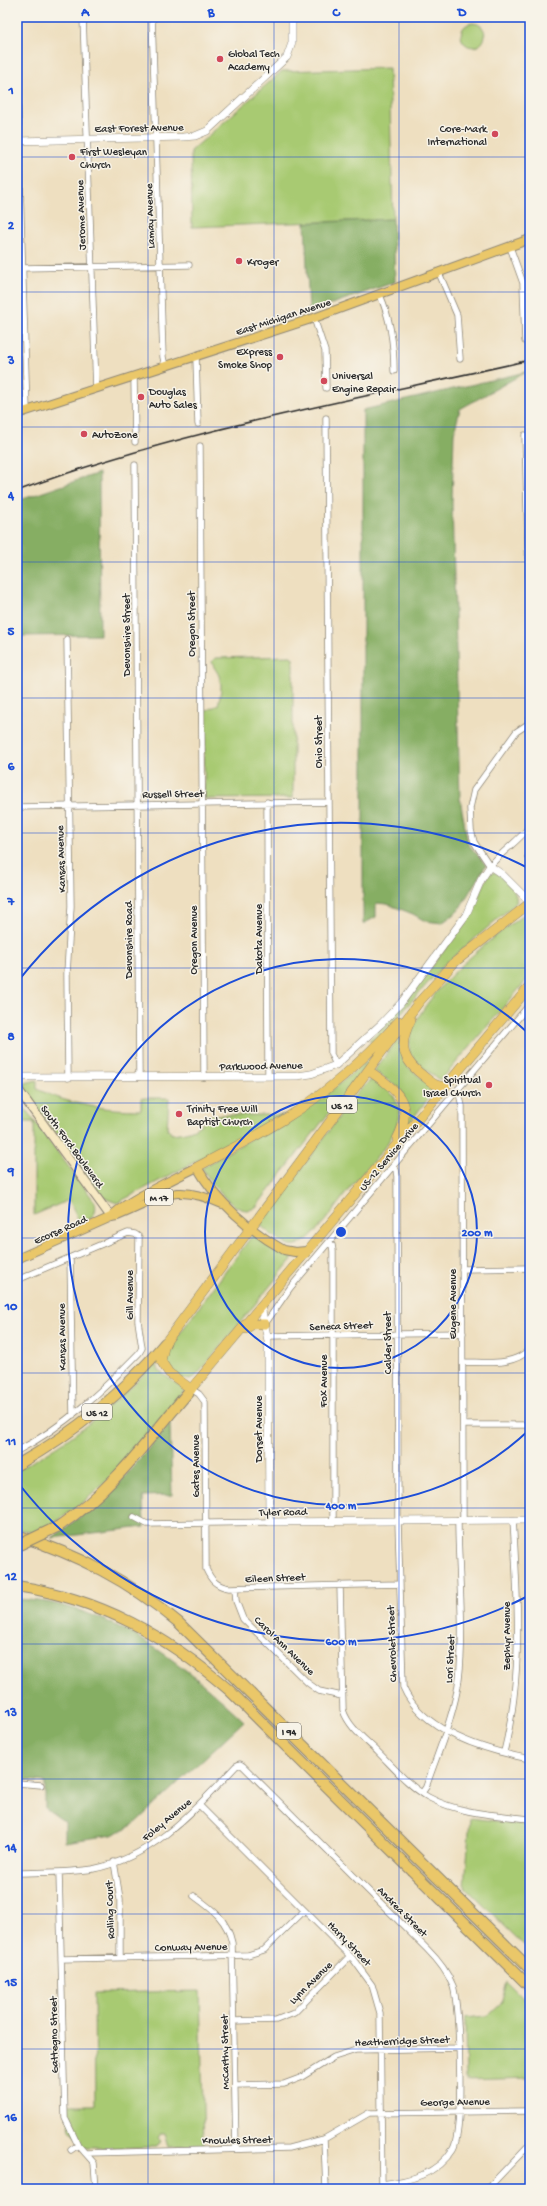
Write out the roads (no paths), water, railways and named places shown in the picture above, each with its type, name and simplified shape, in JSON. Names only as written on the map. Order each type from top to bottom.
[{"type":"highway","name":"US 12","points":[[17,1465],[66,1436],[97,1412],[129,1384],[165,1343],[433,985],[469,950],[530,902]]},
{"type":"highway","points":[[433,985],[406,1030],[404,1052],[410,1066],[416,1071],[436,1085],[445,1086]]},
{"type":"highway","points":[[197,1167],[282,1120],[323,1092],[372,1051],[433,985]]},
{"type":"highway","points":[[17,1546],[59,1526],[85,1507],[108,1486],[530,986]]},
{"type":"highway","points":[[368,1071],[392,1087],[403,1100],[402,1125],[391,1151]]},
{"type":"highway","points":[[201,1376],[207,1374],[250,1325],[265,1325]]},
{"type":"highway","points":[[165,1343],[161,1356],[162,1365],[169,1373],[191,1389]]},
{"type":"highway","name":"I 94","points":[[17,1536],[67,1553],[93,1564],[123,1581],[159,1606],[194,1637],[530,1969]]},
{"type":"highway","name":"I 94","points":[[17,1586],[61,1595],[114,1614],[144,1628],[188,1655],[235,1695],[530,1987]]},
{"type":"main road","name":"East Michigan Avenue","points":[[17,414],[314,318],[530,239]]},
{"type":"main road","name":"South Ford Boulevard","points":[[17,1088],[111,1217]]},
{"type":"main road","name":"Ecorse Road","points":[[111,1217],[127,1205],[197,1167],[224,1205]]},
{"type":"main road","name":"Ecorse Road","points":[[17,1259],[111,1217],[130,1211],[163,1196],[179,1192],[200,1194],[224,1205],[284,1250],[295,1252],[306,1251]]},
{"type":"street","name":"Jerome Avenue","points":[[83,17],[96,389]]},
{"type":"street","name":"Lamay Avenue","points":[[152,17],[163,357],[165,366]]},
{"type":"street","name":"East Forest Avenue","points":[[18,141],[195,136],[207,131],[282,64],[290,50],[292,17]]},
{"type":"street","points":[[17,88],[27,411]]},
{"type":"street","points":[[510,247],[523,283],[525,341]]},
{"type":"street","points":[[22,268],[189,265]]},
{"type":"street","points":[[439,273],[457,315],[460,359]]},
{"type":"street","points":[[380,295],[390,322],[394,342],[394,371]]},
{"type":"street","points":[[314,318],[325,351],[326,388]]},
{"type":"street","points":[[196,356],[198,424]]},
{"type":"street","points":[[134,377],[135,442]]},
{"type":"street","name":"Ohio Street","points":[[326,418],[331,1054],[336,1065]]},
{"type":"street","points":[[525,435],[530,620]]},
{"type":"street","name":"Oregon Street","points":[[200,446],[202,803]]},
{"type":"street","name":"Devonshire Street","points":[[134,465],[137,804]]},
{"type":"street","name":"Kansas Avenue","points":[[67,639],[68,806],[71,906],[67,973],[68,1078]]},
{"type":"street","points":[[530,717],[528,724],[516,732],[474,790],[470,808],[471,830],[474,842],[490,866],[503,874],[530,902]]},
{"type":"street","name":"Dakota Avenue","points":[[267,802],[268,1076]]},
{"type":"street","name":"Russell Street","points":[[17,808],[137,804],[329,802]]},
{"type":"street","name":"Oregon Avenue","points":[[202,803],[204,1077]]},
{"type":"street","name":"Devonshire Road","points":[[137,804],[139,1077]]},
{"type":"street","name":"Parkwood Avenue","points":[[17,1077],[68,1078],[268,1076],[311,1074],[336,1065],[361,1044],[401,1003],[466,915],[490,866],[500,854],[517,840],[530,826]]},
{"type":"street","name":"US-12 Service Drive","points":[[265,1325],[290,1288],[530,1004]]},
{"type":"street","name":"Eugene Avenue","points":[[458,1089],[462,1106],[463,1425],[460,1520]]},
{"type":"street","name":"Calder Street","points":[[393,1167],[396,1170],[397,1176],[398,1521]]},
{"type":"street","name":"Gill Avenue","points":[[70,1258],[128,1233],[135,1234],[138,1237],[138,1321],[142,1348],[104,1389],[72,1415]]},
{"type":"street","name":"Fox Avenue","points":[[329,1242],[332,1247],[333,1522]]},
{"type":"street","points":[[17,1280],[70,1258]]},
{"type":"street","name":"Kansas Avenue","points":[[70,1258],[72,1415]]},
{"type":"street","points":[[462,1269],[530,1268]]},
{"type":"street","points":[[261,1306],[265,1325]]},
{"type":"street","name":"Dorset Avenue","points":[[265,1325],[268,1336],[269,1522]]},
{"type":"street","name":"Seneca Street","points":[[268,1336],[463,1332]]},
{"type":"street","points":[[463,1362],[510,1361],[522,1356],[530,1350]]},
{"type":"street","name":"Gates Avenue","points":[[191,1389],[203,1398],[205,1407],[205,1524]]},
{"type":"street","points":[[17,1451],[72,1415]]},
{"type":"street","points":[[463,1425],[530,1425]]},
{"type":"street","name":"Tyler Road","points":[[134,1517],[146,1524],[530,1520]]},
{"type":"street","name":"Lori Street","points":[[422,1793],[426,1787],[454,1704],[461,1656],[460,1520]]},
{"type":"street","name":"Zephyr Avenue","points":[[504,1752],[511,1723],[517,1656],[513,1520]]},
{"type":"street","name":"Chevrolet Street","points":[[398,1521],[403,1687],[413,1704],[451,1735],[530,1759]]},
{"type":"street","name":"Eileen Street","points":[[205,1524],[206,1569],[210,1578],[221,1587],[235,1588],[399,1584]]},
{"type":"street","points":[[340,1585],[343,1710],[352,1727],[422,1793],[441,1803],[469,1811],[530,1819]]},
{"type":"street","name":"Carol Ann Avenue","points":[[235,1588],[236,1601],[243,1619],[308,1683],[319,1691],[342,1696]]},
{"type":"street","name":"Foley Avenue","points":[[17,1873],[59,1872],[91,1869],[114,1862],[150,1847],[199,1805],[236,1766],[240,1764],[243,1766]]},
{"type":"street","name":"Andrea Street","points":[[243,1766],[440,1963],[448,1975],[455,1996],[459,2111],[458,2128],[453,2148],[441,2163],[419,2177],[382,2186]]},
{"type":"street","points":[[17,1783],[42,1785]]},
{"type":"street","name":"Harry Street","points":[[199,1805],[350,1956],[366,1975],[378,2001],[380,2013],[382,2186]]},
{"type":"street","name":"Rolling Court","points":[[114,1862],[120,1899],[120,1957]]},
{"type":"street","name":"Gattegno Street","points":[[59,1872],[65,2118],[78,2145],[94,2164],[96,2189]]},
{"type":"street","name":"McCarthy Street","points":[[194,1896],[217,1912],[230,1932],[234,2021],[236,2149]]},
{"type":"street","name":"Conway Avenue","points":[[61,1959],[248,1955],[264,1950],[304,1911]]},
{"type":"street","name":"Lynn Avenue","points":[[234,2021],[276,2020],[294,2012],[350,1956]]},
{"type":"street","name":"Heatherridge Street","points":[[235,2084],[284,2084],[300,2078],[347,2052],[380,2049],[458,2048]]},
{"type":"street","name":"George Avenue","points":[[380,2113],[530,2110]]},
{"type":"street","name":"Knowles Street","points":[[86,2153],[289,2148],[324,2139],[363,2115],[380,2113]]},
{"type":"street","points":[[324,2139],[326,2189]]},
{"type":"street","points":[[487,2189],[530,2144]]},
{"type":"street","points":[[71,2150],[78,2145]]},
{"type":"railway","points":[[17,491],[79,469],[207,433],[336,402],[530,360]]},
{"type":"place","name":"Global Tech Academy","points":[[220,59]]},
{"type":"place","name":"Core-Mark International","points":[[495,134]]},
{"type":"place","name":"First Wesleyan Church","points":[[72,157]]},
{"type":"place","name":"Kroger","points":[[239,261]]},
{"type":"place","name":"Express Smoke Shop","points":[[280,357]]},
{"type":"place","name":"Universal Engine Repair","points":[[324,381]]},
{"type":"place","name":"Douglas Auto Sales","points":[[141,397]]},
{"type":"place","name":"AutoZone","points":[[84,434]]},
{"type":"place","name":"Spiritual Israel Church","points":[[489,1085]]},
{"type":"place","name":"Trinity Free Will Baptist Church","points":[[179,1114]]}]
